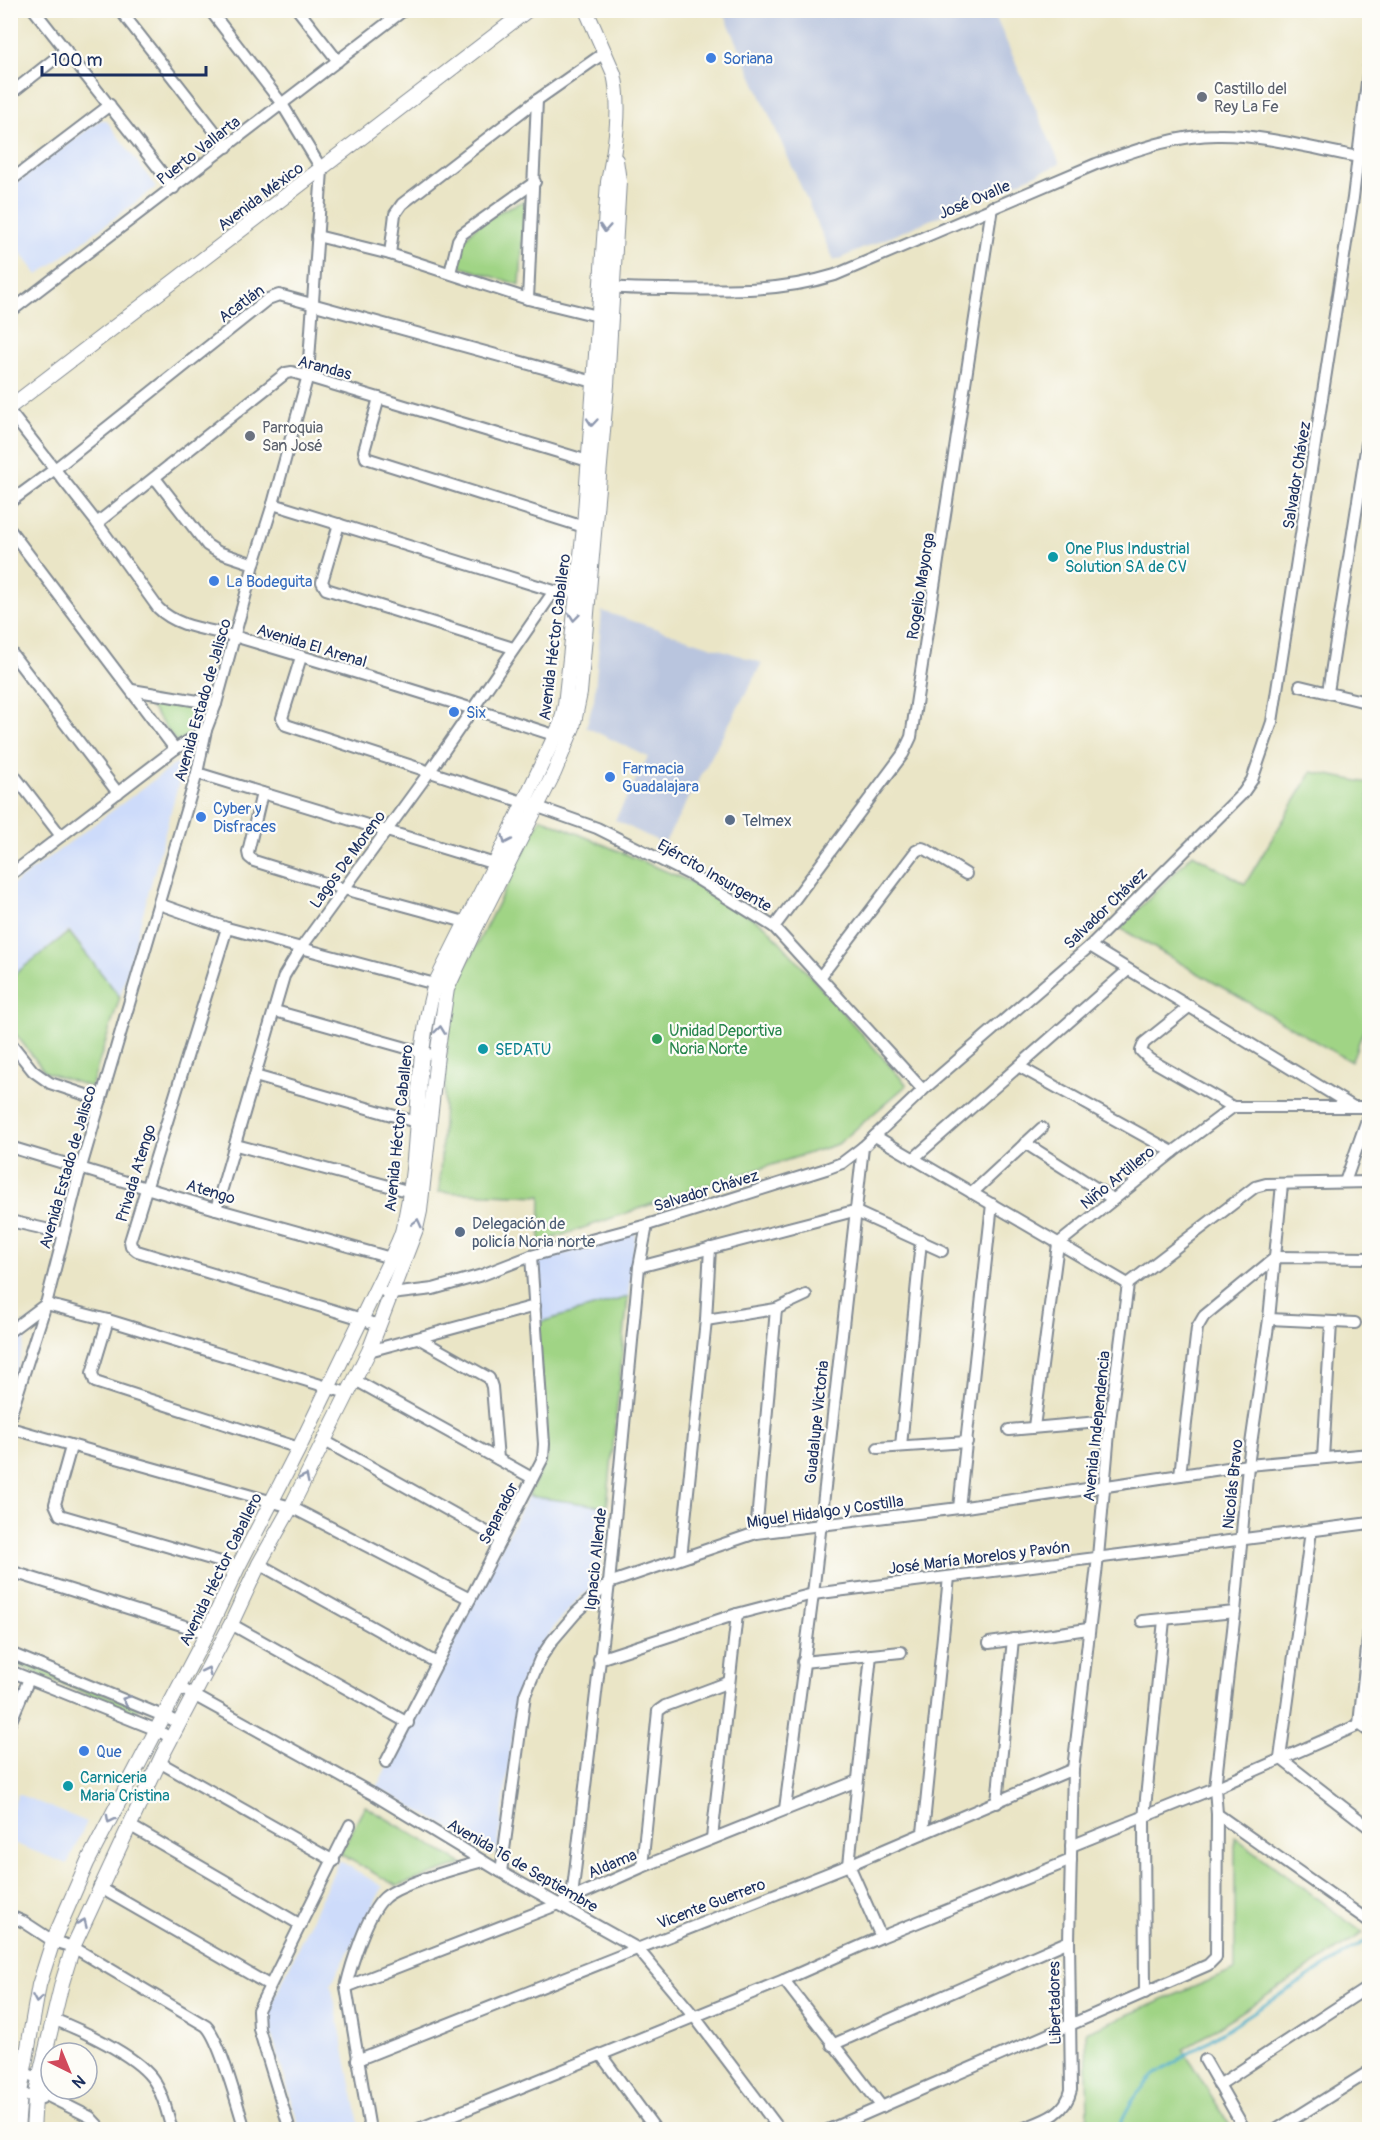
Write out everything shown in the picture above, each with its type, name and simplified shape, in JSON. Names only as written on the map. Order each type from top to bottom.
[{"type":"main road","name":"Avenida México","points":[[10,407],[528,10]]},
{"type":"main road","name":"Avenida Héctor Caballero","points":[[416,1193],[416,1122],[422,1053],[429,1005],[435,984],[538,807],[564,729],[565,705],[583,592],[590,526],[606,318],[608,182],[615,149],[617,116],[616,83],[586,10]]},
{"type":"main road","name":"Avenida Héctor Caballero","points":[[590,526],[588,461],[601,384]]},
{"type":"main road","name":"Avenida Héctor Caballero","points":[[48,2041],[73,1947],[99,1887],[171,1738],[355,1380],[379,1326],[391,1294],[403,1229],[416,1193],[447,989],[495,864],[524,802],[564,729]]},
{"type":"main road","name":"Avenida Héctor Caballero","points":[[17,2130],[15,2090],[17,2069],[53,1941],[85,1867],[207,1633],[237,1567],[299,1448],[376,1290],[398,1260]]},
{"type":"main road","points":[[122,1796],[137,1806]]},
{"type":"main road","name":"Avenida Héctor Caballero","points":[[33,2130],[40,2101]]},
{"type":"street","points":[[34,10],[174,188]]},
{"type":"street","points":[[120,10],[227,147]]},
{"type":"street","points":[[210,10],[282,104],[322,170]]},
{"type":"street","points":[[298,10],[338,61]]},
{"type":"street","name":"Puerto Vallarta","points":[[10,312],[338,61],[390,15],[404,10]]},
{"type":"street","points":[[10,94],[66,50]]},
{"type":"street","points":[[390,254],[395,214],[402,204],[537,100],[604,53]]},
{"type":"street","name":"Salvador Chávez","points":[[376,1290],[391,1294],[433,1289],[482,1275],[531,1256],[646,1224],[826,1169],[842,1162],[863,1147],[923,1090],[1090,946],[1244,793],[1252,780],[1272,722],[1359,157],[1366,134],[1370,57]]},
{"type":"street","points":[[528,299],[537,100]]},
{"type":"street","points":[[10,182],[110,105]]},
{"type":"street","name":"José Ovalle","points":[[607,286],[723,290],[778,288],[806,284],[835,275],[1096,164],[1136,150],[1187,138],[1216,135],[1242,136],[1359,157]]},
{"type":"street","name":"Avenida Estado de Jalisco","points":[[10,1417],[46,1305],[81,1167],[197,772],[206,730],[216,704],[308,375],[322,170]]},
{"type":"street","points":[[450,273],[458,240],[466,230],[535,182]]},
{"type":"street","name":"Rogelio Mayorga","points":[[774,927],[903,754],[911,737],[992,207]]},
{"type":"street","points":[[317,236],[390,254],[528,299],[606,318]]},
{"type":"street","name":"Acatlán","points":[[10,502],[55,469],[268,299],[284,295],[312,305],[601,384]]},
{"type":"street","name":"Arandas","points":[[97,523],[286,373],[297,372],[308,375],[588,461]]},
{"type":"street","points":[[379,398],[364,451],[366,458],[590,526]]},
{"type":"street","name":"Avenida El Arenal","points":[[10,412],[97,523],[163,613],[180,623],[235,637],[472,708],[564,729]]},
{"type":"street","points":[[1328,692],[1366,469],[1370,424]]},
{"type":"street","points":[[155,478],[207,545],[218,552],[254,564]]},
{"type":"street","points":[[273,504],[554,591],[583,592]]},
{"type":"street","points":[[339,524],[322,582],[326,589],[513,648]]},
{"type":"street","points":[[10,530],[175,749]]},
{"type":"street","name":"Lagos De Moreno","points":[[216,1209],[284,976],[301,948],[430,771],[554,591]]},
{"type":"street","points":[[10,651],[118,793]]},
{"type":"street","name":"Ejército Insurgente","points":[[301,657],[282,718],[284,723],[597,828],[691,875],[774,927],[923,1090]]},
{"type":"street","points":[[1300,686],[1370,703]]},
{"type":"street","points":[[132,690],[216,704]]},
{"type":"street","points":[[10,875],[175,749],[206,730]]},
{"type":"street","points":[[10,770],[61,836]]},
{"type":"street","points":[[197,772],[262,794],[495,864]]},
{"type":"street","points":[[262,794],[248,852],[249,857],[254,861],[470,925]]},
{"type":"street","points":[[821,976],[916,851],[922,848],[927,850],[966,874]]},
{"type":"street","points":[[159,904],[227,928],[435,984]]},
{"type":"street","name":"Privada Atengo","points":[[227,928],[130,1240],[132,1246],[137,1251],[379,1326]]},
{"type":"street","points":[[1090,946],[1352,1107]]},
{"type":"street","points":[[913,1159],[1128,970]]},
{"type":"street","points":[[1190,1006],[1144,1043],[1141,1052],[1149,1059],[1233,1107],[1370,1109],[1345,1182]]},
{"type":"street","points":[[275,1011],[422,1053],[437,1055]]},
{"type":"street","points":[[10,1042],[33,1071],[50,1083],[101,1100]]},
{"type":"street","points":[[1020,1067],[1173,1152]]},
{"type":"street","points":[[255,1076],[416,1122]]},
{"type":"street","name":"Niño Artillero","points":[[1058,1244],[1233,1107]]},
{"type":"street","points":[[972,1193],[1042,1128]]},
{"type":"street","points":[[875,1136],[1128,1284],[1259,1185],[1370,1182]]},
{"type":"street","points":[[1025,1143],[1113,1199]]},
{"type":"street","points":[[236,1145],[416,1193]]},
{"type":"street","name":"Guadalupe Victoria","points":[[785,1809],[813,1594],[854,1211],[863,1147]]},
{"type":"street","name":"Atengo","points":[[10,1148],[398,1260]]},
{"type":"street","name":"Nicolás Bravo","points":[[1145,1993],[1208,1965],[1216,1957],[1217,1814],[1215,1788],[1235,1612],[1248,1465],[1269,1319],[1282,1184]]},
{"type":"street","points":[[959,1508],[992,1204]]},
{"type":"street","points":[[639,1267],[854,1211],[942,1251]]},
{"type":"street","points":[[10,1221],[63,1233]]},
{"type":"street","name":"Ignacio Allende","points":[[572,1897],[609,1583],[639,1267],[646,1224]]},
{"type":"street","points":[[901,1446],[921,1241]]},
{"type":"street","points":[[1034,1427],[1058,1244]]},
{"type":"street","points":[[681,1558],[706,1320],[711,1248]]},
{"type":"street","name":"Separador","points":[[386,1762],[539,1467],[544,1451],[531,1256]]},
{"type":"street","points":[[1180,1475],[1197,1328],[1204,1316],[1276,1257],[1370,1258]]},
{"type":"street","name":"Avenida Independencia","points":[[1071,1846],[1073,1769],[1098,1557],[1110,1421],[1128,1284]]},
{"type":"street","points":[[706,1320],[776,1308],[806,1295]]},
{"type":"street","points":[[10,1331],[46,1305],[108,1320],[347,1393]]},
{"type":"street","points":[[369,1351],[535,1306]]},
{"type":"street","points":[[756,1533],[776,1308]]},
{"type":"street","points":[[1269,1319],[1355,1323]]},
{"type":"street","points":[[108,1320],[92,1372],[95,1382],[299,1448]]},
{"type":"street","points":[[1323,1458],[1331,1323]]},
{"type":"street","points":[[418,1338],[489,1378],[492,1387],[498,1459]]},
{"type":"street","points":[[355,1380],[532,1478]]},
{"type":"street","points":[[1009,1430],[1110,1421]]},
{"type":"street","points":[[10,1428],[291,1507],[470,1599]]},
{"type":"street","points":[[323,1440],[501,1540]]},
{"type":"street","points":[[878,1448],[967,1442]]},
{"type":"street","points":[[71,1447],[55,1504],[60,1515],[237,1567]]},
{"type":"street","name":"Miguel Hidalgo y Costilla","points":[[501,1872],[525,1695],[532,1676],[540,1659],[565,1625],[609,1583],[756,1533],[959,1508],[1248,1465],[1370,1454]]},
{"type":"street","name":"José María Morelos y Pavón","points":[[599,1659],[737,1614],[813,1594],[1370,1522]]},
{"type":"street","points":[[1280,1758],[1311,1530]]},
{"type":"street","points":[[259,1564],[437,1663]]},
{"type":"street","points":[[10,1571],[207,1633]]},
{"type":"street","points":[[923,1833],[949,1577]]},
{"type":"street","points":[[1142,1621],[1235,1612]]},
{"type":"street","points":[[712,1838],[737,1614]]},
{"type":"street","points":[[828,2130],[1145,1993],[1144,1818],[1164,1620]]},
{"type":"street","points":[[1370,1620],[1364,1722],[1370,1732]]},
{"type":"street","points":[[231,1624],[408,1723]]},
{"type":"street","points":[[989,1643],[1088,1629]]},
{"type":"street","points":[[997,1803],[1013,1640]]},
{"type":"street","points":[[803,1662],[901,1652]]},
{"type":"street","points":[[10,1653],[180,1723]]},
{"type":"street","points":[[871,1655],[849,1865],[881,1937]]},
{"type":"street","points":[[10,1671],[157,1730],[171,1738]]},
{"type":"street","points":[[10,1723],[29,1679]]},
{"type":"street","points":[[642,1867],[658,1711],[665,1706],[729,1682]]},
{"type":"street","name":"Avenida 16 de Septiembre","points":[[179,1687],[371,1793],[501,1872],[638,1948],[694,2016],[780,2130]]},
{"type":"street","points":[[1071,1846],[1215,1788],[1364,1722]]},
{"type":"street","points":[[1280,1758],[1370,1828]]},
{"type":"street","points":[[159,1762],[334,1861]]},
{"type":"street","name":"Vicente Guerrero","points":[[357,2060],[849,1865],[1073,1769]]},
{"type":"street","name":"Aldama","points":[[346,1987],[559,1904],[712,1838],[857,1781]]},
{"type":"street","points":[[1217,1814],[1370,1922]]},
{"type":"street","points":[[129,1825],[301,1925]]},
{"type":"street","points":[[290,2130],[257,2015],[269,1985],[334,1861],[350,1825]]},
{"type":"street","name":"Libertadores","points":[[1019,2130],[1056,2115],[1064,2108],[1071,2090],[1069,1941],[1071,1846]]},
{"type":"street","points":[[416,2130],[1071,1860]]},
{"type":"street","points":[[370,2130],[346,1987],[356,1954],[374,1912],[385,1898],[404,1888],[483,1861]]},
{"type":"street","points":[[99,1887],[269,1985]]},
{"type":"street","points":[[10,1916],[24,1922],[53,1941],[73,1947],[211,2030],[218,2044],[245,2130]]},
{"type":"street","points":[[832,2045],[1069,1941]]},
{"type":"street","points":[[784,1980],[882,2107]]},
{"type":"street","points":[[1219,2085],[1370,1986]]},
{"type":"street","points":[[53,2019],[82,2031],[136,2062],[152,2077],[162,2095],[172,2130]]},
{"type":"street","points":[[601,2055],[652,2128]]},
{"type":"street","points":[[1205,2060],[1245,2130]]},
{"type":"street","points":[[17,2069],[39,2079]]},
{"type":"street","points":[[1276,2130],[1370,2071]]},
{"type":"street","points":[[15,2090],[39,2097]]},
{"type":"street","points":[[49,2101],[90,2117],[102,2130]]},
{"type":"shaded area","points":[[723,11],[993,11],[1060,164],[834,261]]},
{"type":"shaded area","points":[[100,120],[106,120],[156,187],[38,275],[11,240],[11,187]]},
{"type":"shaded area","points":[[602,611],[762,663],[664,844],[615,820],[648,757],[586,727],[594,700]]},
{"type":"shaded area","points":[[186,756],[120,997],[69,930],[11,977],[11,886]]},
{"type":"shaded area","points":[[636,1231],[628,1298],[537,1323],[533,1264]]},
{"type":"shaded area","points":[[31,1319],[11,1388],[11,1334]]},
{"type":"shaded area","points":[[528,1496],[607,1507],[597,1586],[581,1596],[561,1618],[525,1673],[518,1696],[497,1855],[377,1787]]},
{"type":"shaded area","points":[[18,1794],[87,1822],[67,1864],[11,1842],[11,1812]]},
{"type":"shaded area","points":[[339,1860],[383,1887],[331,1984],[360,2129],[300,2129],[266,2016]]},
{"type":"green space","points":[[525,201],[520,285],[458,266],[462,245],[470,232],[492,216]]},
{"type":"green space","points":[[143,697],[206,708],[198,729],[177,743]]},
{"type":"green space","points":[[1312,772],[1369,783],[1369,1017],[1351,1062],[1120,928],[1193,854],[1245,884]]},
{"type":"green space","name":"Unidad Deportiva Noria Norte","points":[[541,818],[689,881],[766,926],[907,1085],[838,1144],[690,1191],[540,1243],[541,1196],[439,1192],[450,998]]},
{"type":"green space","points":[[69,932],[120,997],[91,1087],[45,1072],[11,1028],[11,977]]},
{"type":"green space","points":[[628,1297],[607,1507],[528,1496],[547,1459],[537,1323]]},
{"type":"green space","points":[[10,1656],[139,1708],[136,1714],[11,1663]]},
{"type":"green space","points":[[365,1806],[463,1864],[397,1886],[340,1854]]},
{"type":"green space","points":[[1235,1837],[1363,1933],[1183,2050],[1232,2129],[1057,2129],[1088,2117],[1086,2032],[1235,1970]]},
{"type":"waterway","points":[[1118,2130],[1133,2100],[1155,2075],[1368,1939]]},
{"type":"place","name":"Soriana","points":[[711,58]]},
{"type":"place","name":"Castillo del Rey La Fe","points":[[1202,97]]},
{"type":"place","name":"Parroquia San José","points":[[250,436]]},
{"type":"place","name":"One Plus Industrial Solution SA de CV","points":[[1053,557]]},
{"type":"place","name":"La Bodeguita","points":[[214,581]]},
{"type":"place","name":"Six","points":[[454,712]]},
{"type":"place","name":"Farmacia Guadalajara","points":[[610,777]]},
{"type":"place","name":"Cyber y Disfraces","points":[[201,817]]},
{"type":"place","name":"Telmex","points":[[730,820]]},
{"type":"place","name":"Unidad Deportiva Noria Norte","points":[[657,1039]]},
{"type":"place","name":"SEDATU","points":[[483,1049]]},
{"type":"place","name":"Delegación de policía Noria norte","points":[[460,1232]]},
{"type":"place","name":"Que","points":[[84,1751]]},
{"type":"place","name":"Carniceria Maria Cristina","points":[[68,1786]]}]
